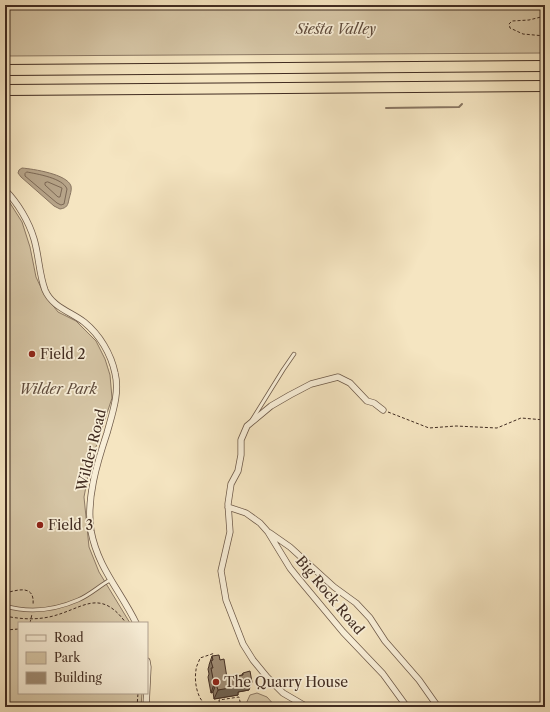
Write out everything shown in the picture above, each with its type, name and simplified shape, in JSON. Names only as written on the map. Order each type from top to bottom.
[{"type":"highway","points":[[5,70],[545,66]]},
{"type":"highway","points":[[5,91],[545,86]]},
{"type":"street","name":"Wilder Road","points":[[5,190],[20,209],[34,239],[40,271],[46,292],[59,307],[84,322],[97,335],[107,350],[115,374],[116,403],[96,467],[90,499],[91,530],[99,558],[110,580],[136,622]]},
{"type":"street","points":[[307,707],[283,692],[265,676],[243,644],[226,600],[221,571],[230,532],[228,507],[231,484],[238,471],[241,455],[241,440],[247,426],[271,406],[311,384],[338,377],[350,383],[367,401],[383,410]]},
{"type":"street","name":"Big Rock Road","points":[[228,507],[246,513],[260,523],[268,532],[290,568],[343,632],[383,674],[407,707]]},
{"type":"street","points":[[268,532],[290,547],[334,587],[356,603],[370,618],[385,641],[418,680],[438,707]]},
{"type":"street","points":[[146,707],[147,694]]},
{"type":"lane","points":[[250,423],[294,354]]},
{"type":"lane","points":[[5,606],[18,610],[56,607],[78,600],[110,580]]},
{"type":"path","points":[[545,16],[529,20],[512,21],[509,24],[510,28],[523,34],[545,36]]},
{"type":"path","points":[[383,410],[429,428],[456,426],[497,428],[521,418],[545,420]]},
{"type":"path","points":[[5,593],[21,590],[31,593],[34,600],[30,622]]},
{"type":"path","points":[[5,616],[32,619],[49,617],[93,603],[104,604],[113,608],[125,622]]},
{"type":"path","points":[[5,630],[18,628]]},
{"type":"path","points":[[209,707],[204,704],[196,688],[196,669],[200,658],[215,653]]},
{"type":"path","points":[[136,707],[138,694]]},
{"type":"path","points":[[220,707],[219,700],[239,697],[240,707]]},
{"type":"path","points":[[5,698],[13,704],[12,707]]},
{"type":"green space","name":"Siesta Valley","points":[[5,5],[545,5],[545,53],[5,56]]},
{"type":"green space","name":"Wilder Park","points":[[5,198],[22,222],[30,247],[36,277],[44,294],[58,312],[76,321],[96,341],[105,359],[110,375],[112,398],[90,465],[84,497],[89,547],[99,572],[129,622],[18,622],[18,694],[142,694],[141,707],[5,707]]},
{"type":"green space","points":[[257,693],[267,697],[276,707],[245,706],[250,695]]},
{"type":"water","points":[[22,168],[57,175],[68,182],[71,189],[67,206],[60,209],[54,206],[21,177],[18,173]]},
{"type":"building","points":[[219,655],[220,660],[224,659],[227,678],[243,675],[243,673],[250,671],[252,682],[240,684],[241,686],[218,690],[216,684],[214,684],[211,661],[213,660],[212,656]]},
{"type":"waterway","points":[[386,108],[459,107],[462,104]]},
{"type":"place","name":"Field 2","points":[[32,354]]},
{"type":"place","name":"Field 3","points":[[40,525]]},
{"type":"place","name":"The Quarry House","points":[[216,682]]}]
